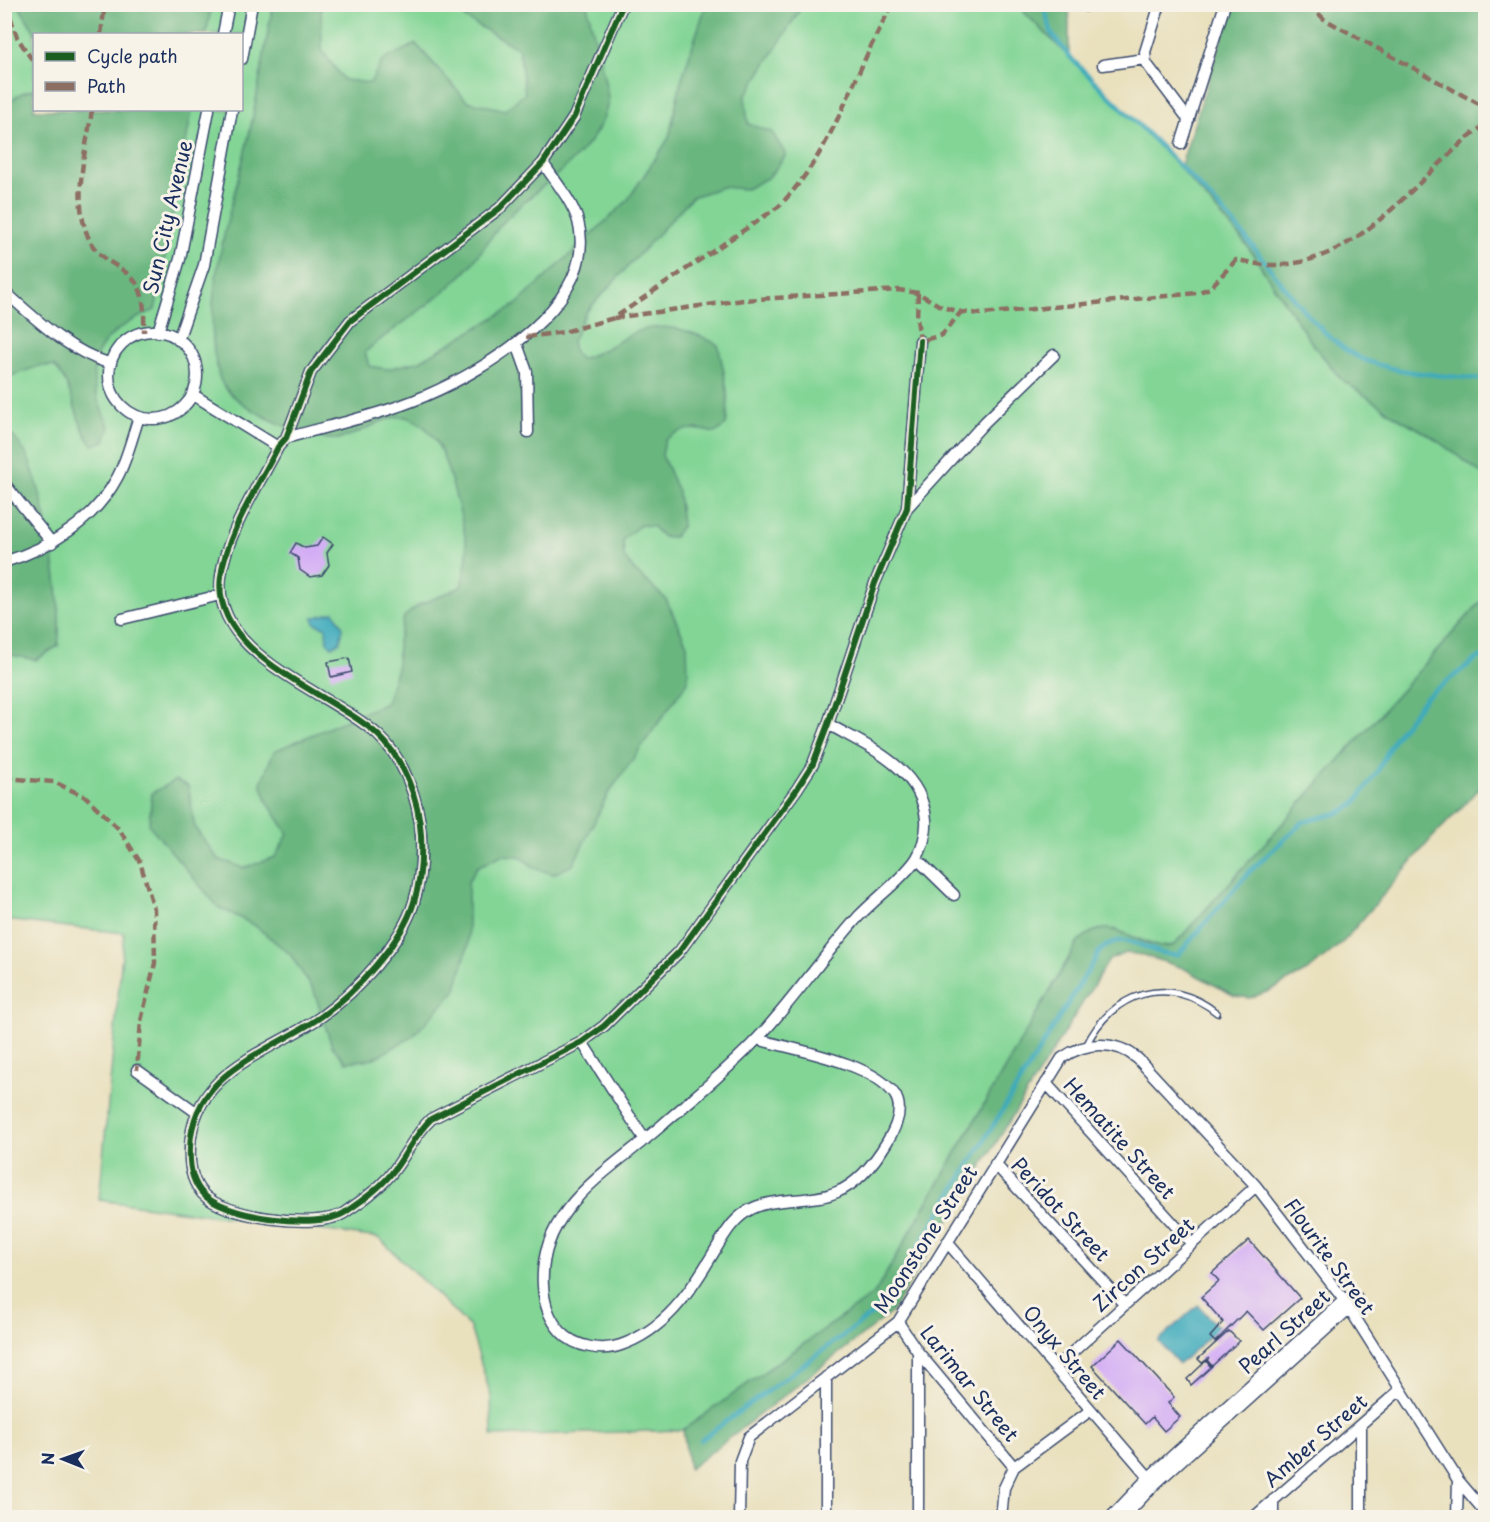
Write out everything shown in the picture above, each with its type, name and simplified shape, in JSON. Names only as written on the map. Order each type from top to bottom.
[{"type":"street","points":[[223,33],[229,4]]},
{"type":"street","points":[[243,54],[252,4]]},
{"type":"street","points":[[623,4],[574,117],[543,163],[500,208],[350,321],[312,372],[286,438],[278,447],[232,540],[221,575],[220,594],[229,619],[240,637],[256,652],[362,722],[380,737],[396,758],[408,781],[417,808],[421,859],[414,904],[402,928],[359,982],[324,1014],[237,1066],[220,1080],[196,1112],[190,1136],[190,1159],[194,1179],[202,1194],[212,1202],[238,1211],[298,1221],[320,1222],[340,1216],[391,1174],[422,1128],[431,1119],[582,1042],[612,1018],[679,952],[813,764],[875,583],[906,508],[920,341]]},
{"type":"street","points":[[1160,4],[1145,59],[1147,66],[1189,120]]},
{"type":"street","points":[[1181,144],[1225,4]]},
{"type":"street","points":[[1103,65],[1145,59]]},
{"type":"street","name":"Sun City Avenue","points":[[158,332],[180,259],[209,111]]},
{"type":"street","points":[[178,340],[204,265],[232,111]]},
{"type":"street","points":[[286,438],[424,396],[517,344],[555,307],[573,277],[579,257],[580,238],[578,220],[543,163]]},
{"type":"street","points":[[4,291],[52,334],[89,357],[111,364]]},
{"type":"street","points":[[144,332],[158,332],[178,340],[186,347],[195,364],[195,385],[192,394],[174,414],[157,419],[139,417],[123,407],[112,392],[111,364],[118,349],[129,338],[144,332]]},
{"type":"street","points":[[517,344],[527,372],[528,432]]},
{"type":"street","points":[[906,508],[985,422],[1054,355]]},
{"type":"street","points":[[192,394],[278,447]]},
{"type":"street","points":[[4,562],[51,543],[80,524],[117,478],[139,417]]},
{"type":"street","points":[[4,483],[51,543]]},
{"type":"street","points":[[122,619],[220,594]]},
{"type":"street","points":[[757,1039],[855,1067],[879,1078],[897,1097],[899,1114],[890,1137],[876,1160],[855,1182],[836,1192],[765,1204],[748,1210],[725,1234],[686,1296],[658,1327],[623,1345],[608,1349],[587,1347],[564,1336],[550,1318],[544,1297],[542,1273],[545,1253],[556,1223],[574,1198],[645,1140],[757,1039],[860,915],[917,859],[926,820],[912,780],[890,759],[828,724]]},
{"type":"street","points":[[917,859],[954,895]]},
{"type":"street","points":[[582,1042],[645,1140]]},
{"type":"street","name":"Moonstone Street","points":[[739,1518],[740,1461],[744,1444],[755,1432],[898,1322],[1062,1058],[1085,1047],[1115,1046]]},
{"type":"street","name":"Flourite Street","points":[[1115,1046],[1126,1049],[1138,1059],[1256,1186],[1347,1305],[1458,1480],[1485,1513]]},
{"type":"street","points":[[137,1070],[196,1112]]},
{"type":"street","name":"Hematite Street","points":[[1046,1083],[1192,1244]]},
{"type":"street","name":"Peridot Street","points":[[995,1164],[1125,1305]]},
{"type":"street","name":"Zircon Street","points":[[1055,1368],[1256,1186]]},
{"type":"street","name":"Onyx Street","points":[[947,1242],[1151,1481]]},
{"type":"street","name":"Pearl Street","points":[[1110,1518],[1347,1305]]},
{"type":"street","name":"Larimar Street","points":[[898,1322],[918,1352],[1014,1467]]},
{"type":"street","points":[[918,1352],[918,1518]]},
{"type":"street","points":[[826,1377],[826,1518]]},
{"type":"street","name":"Amber Street","points":[[1253,1518],[1400,1390]]},
{"type":"street","points":[[1001,1518],[1004,1488],[1014,1467],[1090,1410]]},
{"type":"street","points":[[1361,1424],[1361,1518]]},
{"type":"street","points":[[1456,1518],[1458,1480]]},
{"type":"street","name":"Pearl Street","points":[[1123,1518],[1151,1481]]},
{"type":"street","points":[[1273,1500],[1273,1518]]},
{"type":"lane","points":[[1085,1047],[1094,1029],[1108,1014],[1145,993],[1165,991],[1190,995],[1217,1013]]},
{"type":"green space","points":[[1238,4],[1485,5],[1485,476],[1431,436],[1394,415],[1341,379],[1309,339],[1246,244],[1180,168],[1232,6]]},
{"type":"green space","points":[[5,5],[1024,5],[1024,12],[1180,168],[1246,244],[1309,339],[1341,379],[1394,415],[1431,436],[1485,476],[1485,597],[1174,945],[1159,947],[1114,929],[1078,942],[875,1293],[683,1430],[492,1436],[491,1396],[470,1327],[379,1238],[99,1200],[124,933],[5,920]]},
{"type":"green space","points":[[18,5],[212,5],[206,33],[35,33]]},
{"type":"green space","points":[[273,5],[321,5],[322,51],[344,80],[370,83],[383,60],[416,44],[467,101],[505,110],[525,93],[519,49],[465,18],[463,5],[587,5],[608,96],[602,122],[578,155],[514,211],[461,276],[365,352],[369,366],[387,369],[420,361],[516,305],[627,201],[669,138],[681,81],[706,5],[803,5],[745,97],[748,124],[772,132],[786,155],[769,177],[746,189],[722,187],[692,197],[586,312],[572,341],[574,352],[580,359],[602,351],[636,332],[657,327],[689,332],[718,345],[727,395],[726,425],[715,433],[695,429],[683,430],[665,440],[662,455],[678,492],[682,525],[674,537],[663,537],[652,526],[640,525],[623,539],[624,557],[634,570],[666,599],[687,645],[688,681],[608,794],[573,865],[553,874],[535,868],[519,856],[502,855],[477,867],[468,882],[468,946],[455,991],[412,1037],[373,1059],[346,1062],[332,1046],[314,991],[290,954],[254,925],[218,907],[149,825],[152,793],[176,780],[188,786],[195,828],[218,859],[244,868],[275,857],[288,834],[268,803],[261,783],[274,751],[386,703],[397,668],[398,641],[404,617],[419,605],[461,587],[467,560],[464,531],[450,477],[439,447],[422,425],[406,417],[390,418],[345,437],[324,438],[290,428],[254,411],[227,390],[220,379],[214,350],[212,319],[215,287],[227,222],[250,130]]},
{"type":"green space","points":[[1024,5],[1069,5],[1069,56],[1024,12]]},
{"type":"green space","points":[[33,89],[33,111],[192,111],[155,310],[134,319],[118,330],[105,342],[97,355],[94,370],[95,387],[100,406],[110,427],[105,441],[93,445],[86,436],[67,385],[54,366],[39,366],[5,378],[4,105],[22,93]]},
{"type":"green space","points":[[4,427],[25,452],[32,470],[46,519],[55,576],[58,603],[58,646],[36,660],[5,654]]},
{"type":"green space","points":[[1485,597],[1485,783],[1431,839],[1343,942],[1309,970],[1269,991],[1250,998],[1235,996],[1183,968],[1143,955],[1125,953],[1109,960],[891,1313],[689,1469],[683,1430],[875,1293],[1078,942],[1091,932],[1104,929],[1116,930],[1150,945],[1162,947],[1174,945]]},
{"type":"water","points":[[334,612],[343,627],[340,642],[332,647],[327,642],[326,628],[315,623],[313,618]]},
{"type":"water","points":[[1198,1305],[1219,1328],[1179,1364],[1158,1341]]},
{"type":"building","points":[[323,537],[333,544],[327,553],[329,565],[322,575],[310,577],[300,570],[298,558],[290,553],[296,543],[305,548],[317,546]]},
{"type":"building","points":[[349,658],[352,672],[331,677],[328,662]]},
{"type":"building","points":[[1249,1240],[1300,1298],[1264,1330],[1246,1311],[1215,1342],[1210,1337],[1223,1322],[1201,1297],[1219,1281],[1212,1273]]},
{"type":"building","points":[[1229,1331],[1239,1341],[1212,1366],[1207,1360],[1209,1358],[1202,1363],[1198,1359]]},
{"type":"building","points":[[1121,1339],[1174,1397],[1168,1403],[1180,1417],[1164,1431],[1152,1417],[1145,1424],[1092,1366]]},
{"type":"building","points":[[1206,1361],[1211,1367],[1191,1385],[1187,1379]]},
{"type":"waterway","points":[[1043,4],[1052,34],[1069,56],[1215,203],[1293,298],[1326,334],[1343,348],[1375,364],[1422,373],[1486,380]]},
{"type":"waterway","points":[[701,1440],[875,1312],[887,1299],[1100,951],[1109,944],[1128,941],[1157,952],[1178,955],[1250,871],[1303,822],[1338,813],[1354,805],[1377,772],[1395,737],[1426,697],[1478,658],[1486,655]]},
{"type":"marked path","points":[[6,4],[17,37],[33,61]]},
{"type":"marked path","points":[[101,33],[105,4]]},
{"type":"marked path","points":[[526,337],[564,332],[614,318],[778,207],[798,185],[829,136],[893,4]]},
{"type":"marked path","points":[[1309,4],[1324,19],[1486,108]]},
{"type":"marked path","points":[[92,111],[81,177],[81,211],[95,249],[105,259],[128,274],[137,284],[143,304],[144,332]]},
{"type":"marked path","points":[[614,318],[743,300],[899,290],[918,293],[942,307],[982,314],[1197,293],[1210,288],[1236,260],[1263,265],[1293,263],[1339,248],[1378,221],[1465,140],[1486,125]]},
{"type":"marked path","points":[[918,293],[917,318],[920,341],[942,335],[961,312]]},
{"type":"marked path","points":[[4,778],[54,782],[86,797],[119,829],[140,862],[154,909],[155,963],[141,1021],[137,1070]]},
{"type":"cycle path","points":[[623,4],[574,117],[543,163],[500,208],[350,321],[311,372],[286,438],[278,447],[253,493],[229,543],[221,576],[223,604],[234,628],[253,650],[277,669],[357,719],[387,745],[403,768],[413,794],[420,822],[421,860],[420,877],[408,917],[389,949],[363,980],[322,1016],[237,1067],[219,1082],[204,1100],[194,1121],[190,1148],[194,1178],[203,1194],[230,1209],[250,1215],[293,1221],[331,1218],[344,1213],[386,1180],[431,1119],[582,1042],[604,1026],[679,952],[813,764],[875,583],[907,508],[920,341]]}]
